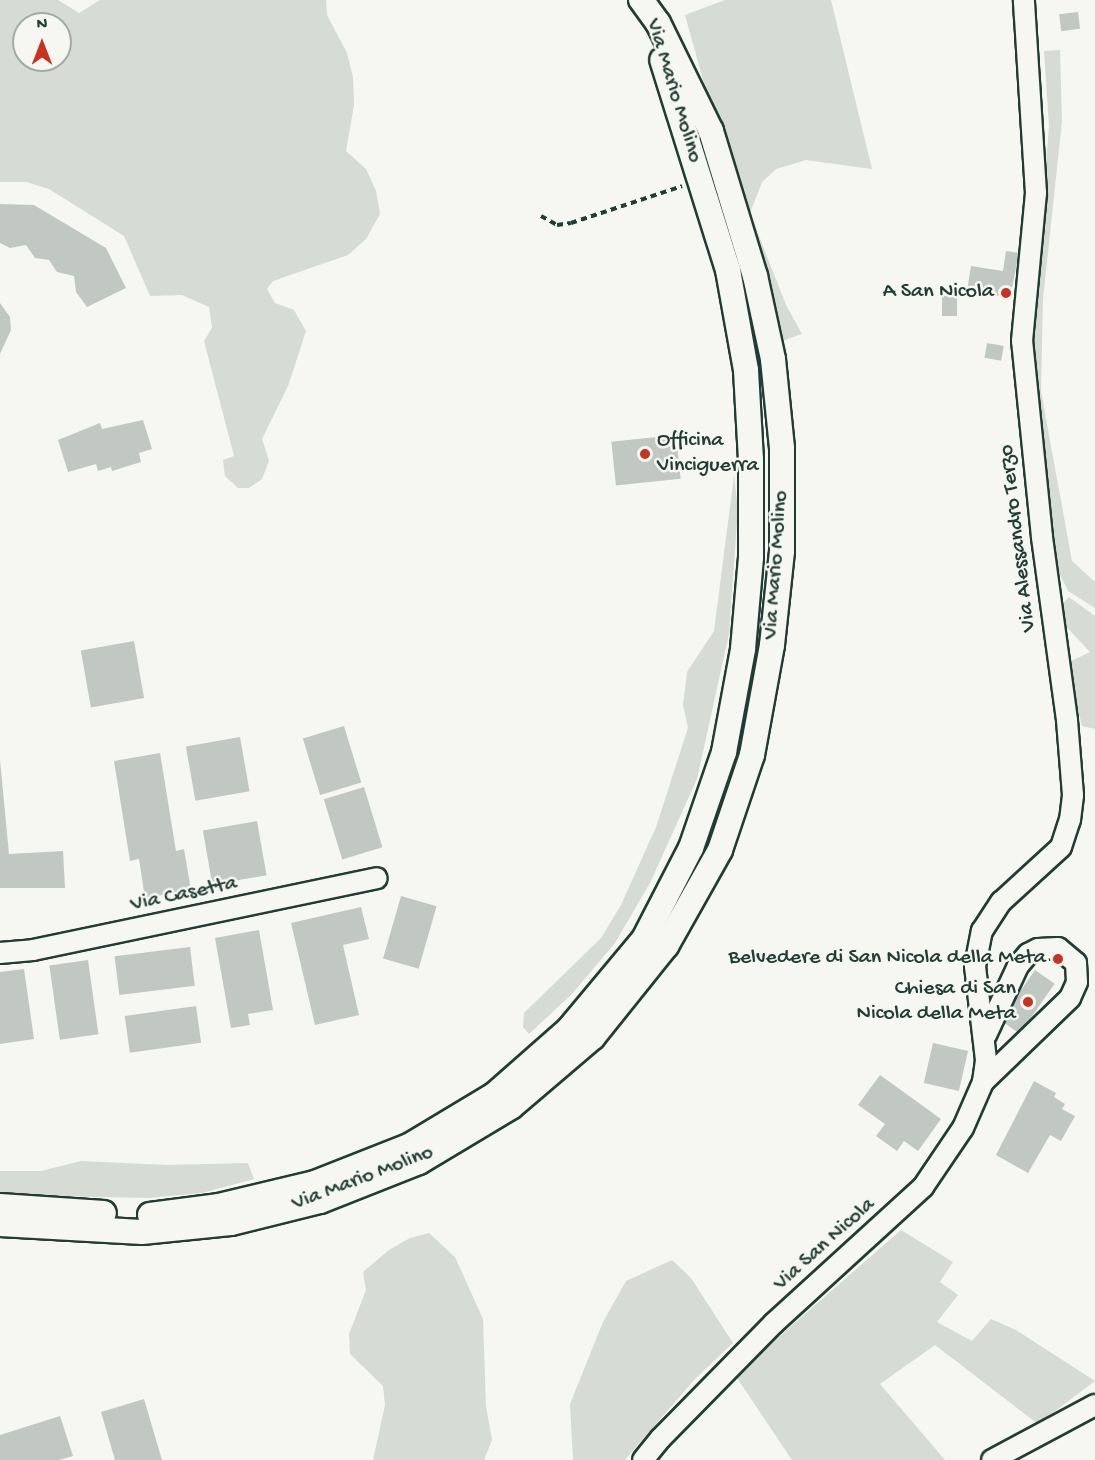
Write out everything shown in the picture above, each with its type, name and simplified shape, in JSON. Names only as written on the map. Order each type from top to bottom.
[{"type":"main road","name":"Via Mario Molino","points":[[0,1206],[142,1216],[219,1206],[315,1183],[409,1146],[494,1095],[569,1029],[644,939],[691,848],[724,752],[743,649],[752,556],[746,370],[728,270],[645,2]]},
{"type":"main road","name":"Via Mario Molino","points":[[0,1224],[142,1232],[231,1223],[320,1201],[419,1162],[512,1107],[593,1037],[666,946],[720,850],[752,755],[772,645],[782,551],[782,448],[773,359],[749,254],[711,131],[645,2]]},
{"type":"street","name":"Via Alessandro Terzo","points":[[986,1035],[975,966],[982,931],[1001,902],[1061,847],[1073,795],[1022,341],[1036,193],[1024,0]]},
{"type":"street","name":"Via Casetta","points":[[0,952],[44,948],[377,878]]},
{"type":"street","points":[[983,1082],[1070,998],[1077,982],[1076,963],[1058,948],[1048,946],[1028,954],[1018,966],[986,1035]]},
{"type":"street","name":"Via San Nicola","points":[[644,1460],[660,1438],[774,1323],[923,1186],[963,1128],[983,1082],[986,1035]]},
{"type":"street","points":[[993,1460],[1095,1405]]},
{"type":"path","points":[[541,216],[557,225],[579,222],[700,180]]},
{"type":"shaded area","points":[[0,0],[58,0],[79,13],[100,0],[326,0],[327,15],[347,53],[353,77],[354,105],[346,151],[366,169],[376,191],[380,214],[366,239],[348,255],[273,281],[267,289],[275,303],[294,310],[306,331],[288,386],[262,439],[269,461],[262,479],[249,488],[238,488],[225,476],[223,460],[234,456],[204,341],[212,328],[209,307],[182,295],[150,296],[124,236],[49,189],[26,182],[0,182]]},
{"type":"shaded area","points":[[725,0],[831,0],[872,169],[806,160],[776,169],[762,182],[750,213],[786,305],[802,334],[776,343],[685,15]]},
{"type":"shaded area","points":[[1060,50],[1062,121],[1043,299],[1041,391],[1072,561],[1095,582],[1095,608],[1068,591],[1053,560],[1034,373],[1032,338],[1049,126],[1044,51]]},
{"type":"shaded area","points":[[734,476],[738,509],[729,634],[697,779],[650,883],[615,943],[572,994],[529,1034],[523,1027],[524,1013],[601,938],[621,905],[656,827],[688,728],[683,705],[687,672],[714,631]]},
{"type":"shaded area","points":[[1069,597],[1095,616],[1095,729],[1082,726],[1067,663],[1090,652],[1062,622],[1063,603]]},
{"type":"shaded area","points":[[81,1161],[166,1165],[248,1163],[254,1179],[202,1193],[148,1198],[0,1195],[0,1171],[41,1171]]},
{"type":"shaded area","points":[[901,1230],[953,1262],[940,1282],[958,1295],[937,1322],[972,1341],[991,1319],[1016,1330],[1095,1381],[1038,1424],[935,1345],[880,1384],[945,1460],[792,1460],[735,1375]]},
{"type":"shaded area","points":[[429,1233],[455,1257],[483,1319],[486,1406],[492,1440],[484,1460],[373,1460],[385,1405],[383,1386],[350,1354],[349,1334],[366,1290],[363,1272],[389,1250],[410,1238]]},
{"type":"shaded area","points":[[672,1260],[691,1278],[733,1343],[694,1380],[625,1460],[573,1460],[570,1404],[603,1322],[626,1281]]},
{"type":"building","points":[[1078,12],[1080,29],[1061,31],[1059,14]]},
{"type":"building","points":[[0,204],[34,205],[106,248],[126,288],[87,307],[76,292],[74,276],[57,272],[49,260],[35,258],[26,245],[10,248],[0,243]]},
{"type":"building","points":[[1006,251],[1019,253],[1010,298],[967,291],[971,266],[1003,271]]},
{"type":"building","points":[[942,296],[957,296],[957,316],[942,316]]},
{"type":"building","points":[[0,303],[10,317],[11,330],[0,354]]},
{"type":"building","points":[[987,343],[1004,346],[1001,361],[984,358]]},
{"type":"building","points":[[143,420],[152,449],[139,453],[141,462],[112,471],[111,467],[98,471],[96,464],[68,472],[58,440],[100,423],[102,429]]},
{"type":"building","name":"Officina Vinciguerra","points":[[676,435],[681,479],[616,486],[611,442]]},
{"type":"building","points":[[134,641],[144,698],[91,707],[81,650]]},
{"type":"building","points":[[344,726],[361,782],[320,795],[303,739]]},
{"type":"building","points":[[240,737],[250,791],[195,801],[186,747]]},
{"type":"building","points":[[160,753],[176,851],[184,849],[191,890],[145,898],[139,859],[130,861],[114,761]]},
{"type":"building","points":[[0,760],[9,854],[63,851],[65,888],[0,888]]},
{"type":"building","points":[[364,787],[382,847],[342,860],[324,799]]},
{"type":"building","points":[[257,821],[267,875],[212,885],[203,831]]},
{"type":"building","points":[[401,896],[437,906],[419,969],[383,958]]},
{"type":"building","points":[[361,907],[369,939],[343,945],[359,1015],[315,1025],[291,923]]},
{"type":"building","points":[[259,930],[273,1010],[248,1014],[250,1025],[231,1028],[215,938]]},
{"type":"building","points":[[190,947],[195,986],[119,995],[115,956]]},
{"type":"building","points":[[88,960],[98,1034],[60,1040],[49,965]]},
{"type":"building","points":[[24,969],[34,1039],[0,1044],[0,972]]},
{"type":"building","name":"Chiesa di San Nicola della Meta","points":[[1035,970],[1055,984],[1020,1034],[1000,1020]]},
{"type":"building","points":[[196,1006],[201,1043],[130,1053],[125,1016]]},
{"type":"building","points":[[933,1043],[968,1051],[959,1091],[924,1083]]},
{"type":"building","points":[[880,1075],[941,1119],[918,1151],[904,1141],[897,1151],[876,1136],[885,1124],[858,1105]]},
{"type":"building","points":[[1034,1081],[1056,1093],[1054,1097],[1065,1104],[1062,1109],[1075,1116],[1061,1141],[1050,1135],[1028,1173],[996,1155]]},
{"type":"building","points":[[144,1399],[162,1460],[115,1460],[101,1412]]},
{"type":"building","points":[[60,1416],[73,1456],[59,1460],[0,1460],[0,1435]]},
{"type":"place","name":"A San Nicola","points":[[1006,293]]},
{"type":"place","name":"Officina Vinciguerra","points":[[645,454]]},
{"type":"place","name":"Belvedere di San Nicola della Meta","points":[[1058,959]]},
{"type":"place","name":"Chiesa di San Nicola della Meta","points":[[1028,1002]]}]
